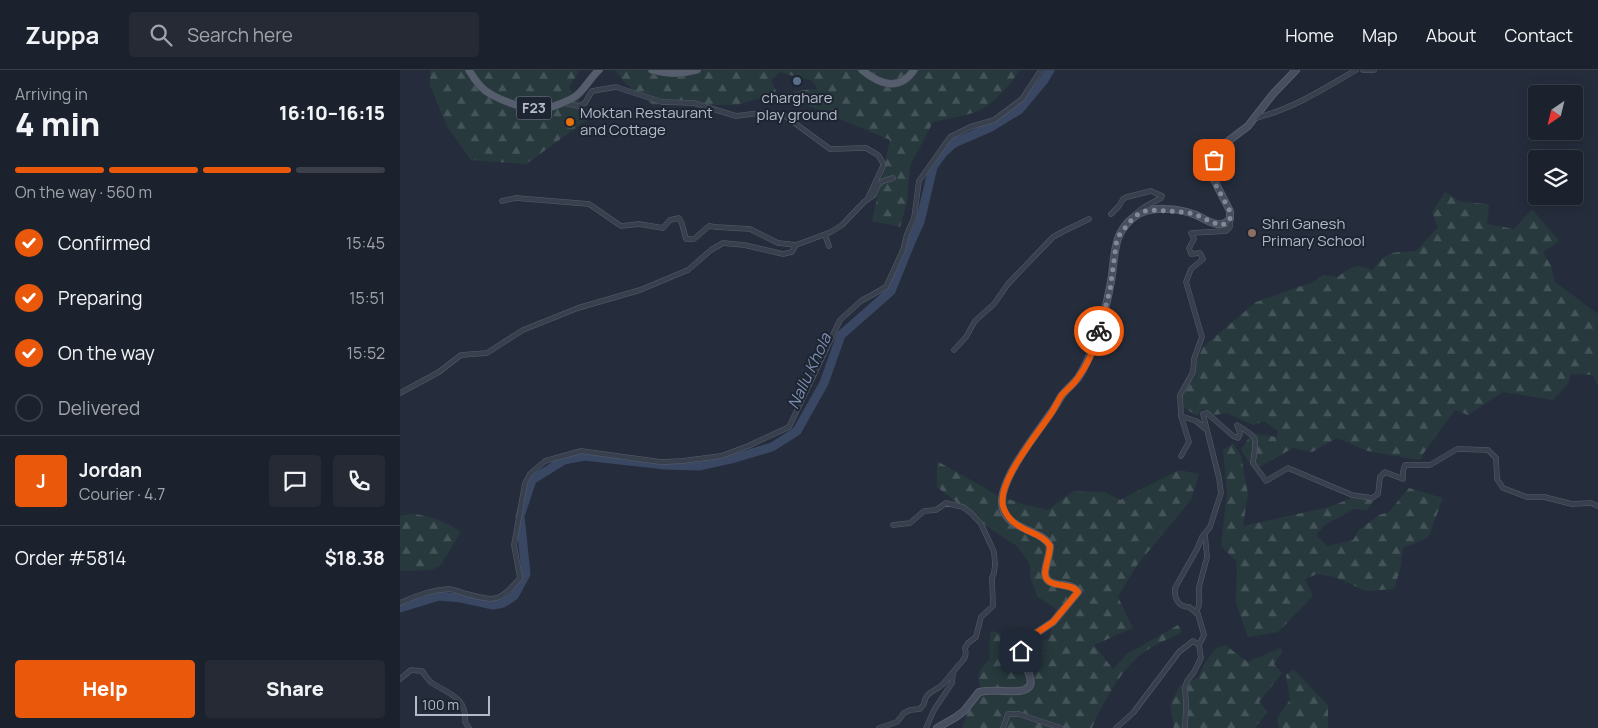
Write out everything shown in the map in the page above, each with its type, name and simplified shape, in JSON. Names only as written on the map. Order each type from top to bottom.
[{"type":"main road","name":"F23","points":[[469,70],[483,88],[492,95],[517,105],[541,109],[575,97],[599,70]]},
{"type":"main road","points":[[652,70],[686,73],[697,70]]},
{"type":"main road","points":[[862,70],[882,83],[893,84],[905,80],[914,70]]},
{"type":"main road","points":[[937,728],[964,711],[979,692],[1019,691],[1027,690],[1031,687],[1032,682],[1021,651],[1023,642],[1053,622],[1078,592],[1075,587],[1055,584],[1046,578],[1045,573],[1050,546],[1045,539],[1020,528],[1014,523],[1003,508],[1003,494],[1006,484],[1022,455],[1062,396],[1077,379],[1097,338],[1108,300],[1117,238],[1133,218],[1141,212],[1151,210],[1194,214],[1219,225],[1225,224],[1230,219],[1230,211],[1212,178],[1216,155],[1223,145],[1256,118],[1268,100],[1296,70]]},
{"type":"street","points":[[400,603],[416,595],[449,589],[490,599],[501,596],[510,590],[520,578],[514,545],[525,483],[530,474],[546,461],[581,451],[661,462],[682,462],[721,456],[789,427],[840,320],[861,301],[886,287],[903,250],[914,218],[919,180],[950,137],[1002,115],[1022,99],[1041,70]]},
{"type":"street","points":[[1256,118],[1278,112],[1356,70]]},
{"type":"street","points":[[1364,70],[1374,70]]},
{"type":"street","points":[[562,103],[579,106],[585,103],[592,90],[616,88],[662,102],[694,102],[736,116],[760,113],[786,116],[830,149],[866,148],[878,155],[883,166],[867,200]]},
{"type":"street","points":[[502,201],[516,198],[589,204],[621,226],[639,224],[663,228],[670,220],[679,218],[686,239],[694,239],[708,226],[750,229],[778,243],[796,245],[825,235],[842,225],[874,195],[878,185],[883,181],[893,178]]},
{"type":"street","points":[[1111,214],[1127,196],[1151,190],[1162,196],[1148,206],[1139,209],[1133,218]]},
{"type":"street","points":[[954,350],[966,337],[975,321],[994,304],[1008,284],[1053,237],[1089,219]]},
{"type":"street","points":[[1182,456],[1189,442],[1181,416],[1180,395],[1193,372],[1194,359],[1202,336],[1186,282],[1191,269],[1203,259],[1200,254],[1191,254],[1189,248],[1194,239],[1191,233],[1226,231],[1230,227],[1230,219]]},
{"type":"street","points":[[825,235],[830,246]]},
{"type":"street","points":[[400,393],[439,372],[461,356],[487,353],[523,330],[578,308],[640,290],[688,270],[711,250],[723,243],[744,245],[783,254],[792,252],[796,245]]},
{"type":"street","points":[[1184,728],[1185,687],[1201,658],[1199,645],[1204,635],[1198,614],[1189,606],[1185,607],[1178,602],[1174,595],[1174,588],[1212,522],[1221,493],[1203,414],[1207,412],[1233,436],[1238,438],[1240,434],[1237,425],[1256,438],[1253,463],[1266,481],[1288,468],[1352,495],[1372,498],[1378,494],[1380,477],[1385,472],[1403,479],[1402,471],[1405,465],[1430,465],[1457,449],[1488,450],[1496,458],[1496,479],[1503,488],[1528,497],[1544,497],[1572,504],[1591,503],[1598,506]]},
{"type":"street","points":[[1181,416],[1196,421],[1207,430]]},
{"type":"street","points":[[879,728],[897,722],[904,713],[910,710],[920,708],[930,692],[939,687],[953,673],[964,660],[965,648],[968,643],[976,637],[981,617],[993,606],[992,578],[995,564],[994,552],[981,524],[972,513],[963,507],[946,503],[936,510],[924,511],[910,522],[893,525]]},
{"type":"street","points":[[1196,613],[1199,605],[1199,586],[1207,556],[1204,535]]},
{"type":"street","points":[[1116,728],[1133,713],[1185,646],[1193,641],[1199,645]]},
{"type":"street","points":[[400,679],[411,670],[422,671],[430,682],[452,694],[461,702],[466,715],[465,722],[469,728]]},
{"type":"street","points":[[926,728],[934,710],[952,683],[953,673]]},
{"type":"street","points":[[1004,728],[1008,714],[1019,714],[1061,728]]},
{"type":"green space","points":[[430,70],[580,70],[569,87],[591,117],[526,164],[471,160],[447,126],[430,85]]},
{"type":"green space","points":[[615,70],[1020,70],[1003,91],[982,109],[933,122],[910,166],[907,202],[900,227],[872,221],[890,140],[797,101],[793,91],[817,89],[813,81],[779,72],[771,81],[777,93],[737,105],[653,105],[625,83]]},
{"type":"green space","points":[[1445,192],[1461,202],[1489,204],[1487,224],[1514,229],[1532,209],[1559,241],[1543,252],[1551,266],[1555,282],[1598,314],[1598,387],[1593,375],[1571,374],[1569,382],[1553,400],[1503,392],[1468,415],[1455,410],[1423,454],[1423,458],[1418,460],[1368,451],[1337,438],[1312,452],[1293,448],[1254,470],[1241,450],[1252,433],[1277,437],[1278,431],[1264,421],[1253,425],[1227,413],[1214,415],[1203,408],[1197,416],[1178,404],[1203,347],[1256,302],[1313,282],[1323,275],[1338,277],[1347,270],[1359,266],[1373,270],[1383,258],[1392,253],[1416,251],[1438,227],[1432,212]]},
{"type":"green space","points":[[1233,443],[1241,456],[1248,494],[1243,526],[1329,507],[1352,498],[1374,500],[1367,510],[1354,509],[1325,525],[1316,535],[1327,546],[1353,540],[1359,530],[1379,515],[1389,512],[1409,488],[1443,498],[1428,538],[1403,548],[1400,570],[1394,589],[1366,591],[1335,577],[1317,574],[1305,579],[1313,596],[1278,632],[1248,637],[1236,603],[1237,562],[1221,546],[1227,492],[1223,450]]},
{"type":"green space","points":[[937,461],[997,495],[1022,504],[1048,510],[1073,491],[1105,492],[1120,500],[1179,470],[1199,474],[1191,500],[1137,565],[1118,597],[1133,628],[1094,645],[1113,669],[1127,654],[1178,625],[1182,632],[1148,649],[1128,666],[1107,697],[1092,728],[962,728],[969,709],[982,692],[978,677],[982,667],[990,659],[991,631],[1033,642],[1049,639],[1056,609],[1037,596],[1030,577],[1030,564],[1017,546],[992,530],[937,487]]},
{"type":"green space","points":[[410,514],[437,519],[461,532],[440,566],[431,570],[400,571],[400,516]]},
{"type":"green space","points":[[1225,645],[1248,662],[1280,648],[1283,651],[1274,664],[1282,673],[1259,702],[1268,712],[1254,728],[1173,728],[1170,705],[1180,685],[1198,678],[1205,662],[1216,648]]},
{"type":"green space","points":[[1293,669],[1328,705],[1328,728],[1279,728],[1277,718],[1290,700],[1286,675]]},
{"type":"waterway","name":"Nallu Khola","points":[[400,608],[439,596],[461,598],[493,605],[503,603],[514,596],[526,574],[520,516],[532,480],[564,460],[584,456],[665,465],[699,466],[772,447],[797,431],[824,383],[841,335],[891,291],[920,222],[933,167],[943,153],[954,143],[991,127],[1019,110],[1050,70]]},
{"type":"way so far","points":[[1099,331],[1110,290],[1115,245],[1120,232],[1127,223],[1141,212],[1151,210],[1176,210],[1194,214],[1219,225],[1225,224],[1230,219],[1230,211],[1212,178],[1214,160]]},
{"type":"place","name":"charghare play ground","points":[[797,81]]},
{"type":"place","name":"Moktan Restaurant and Cottage","points":[[570,122]]},
{"type":"place","name":"Shri Ganesh Primary School","points":[[1252,233]]},
{"type":"route","points":[[1021,651],[1023,642],[1053,622],[1078,592],[1075,587],[1055,584],[1046,578],[1045,573],[1050,553],[1048,542],[1014,523],[1003,508],[1003,494],[1014,467],[1062,396],[1080,375],[1099,331]]}]
